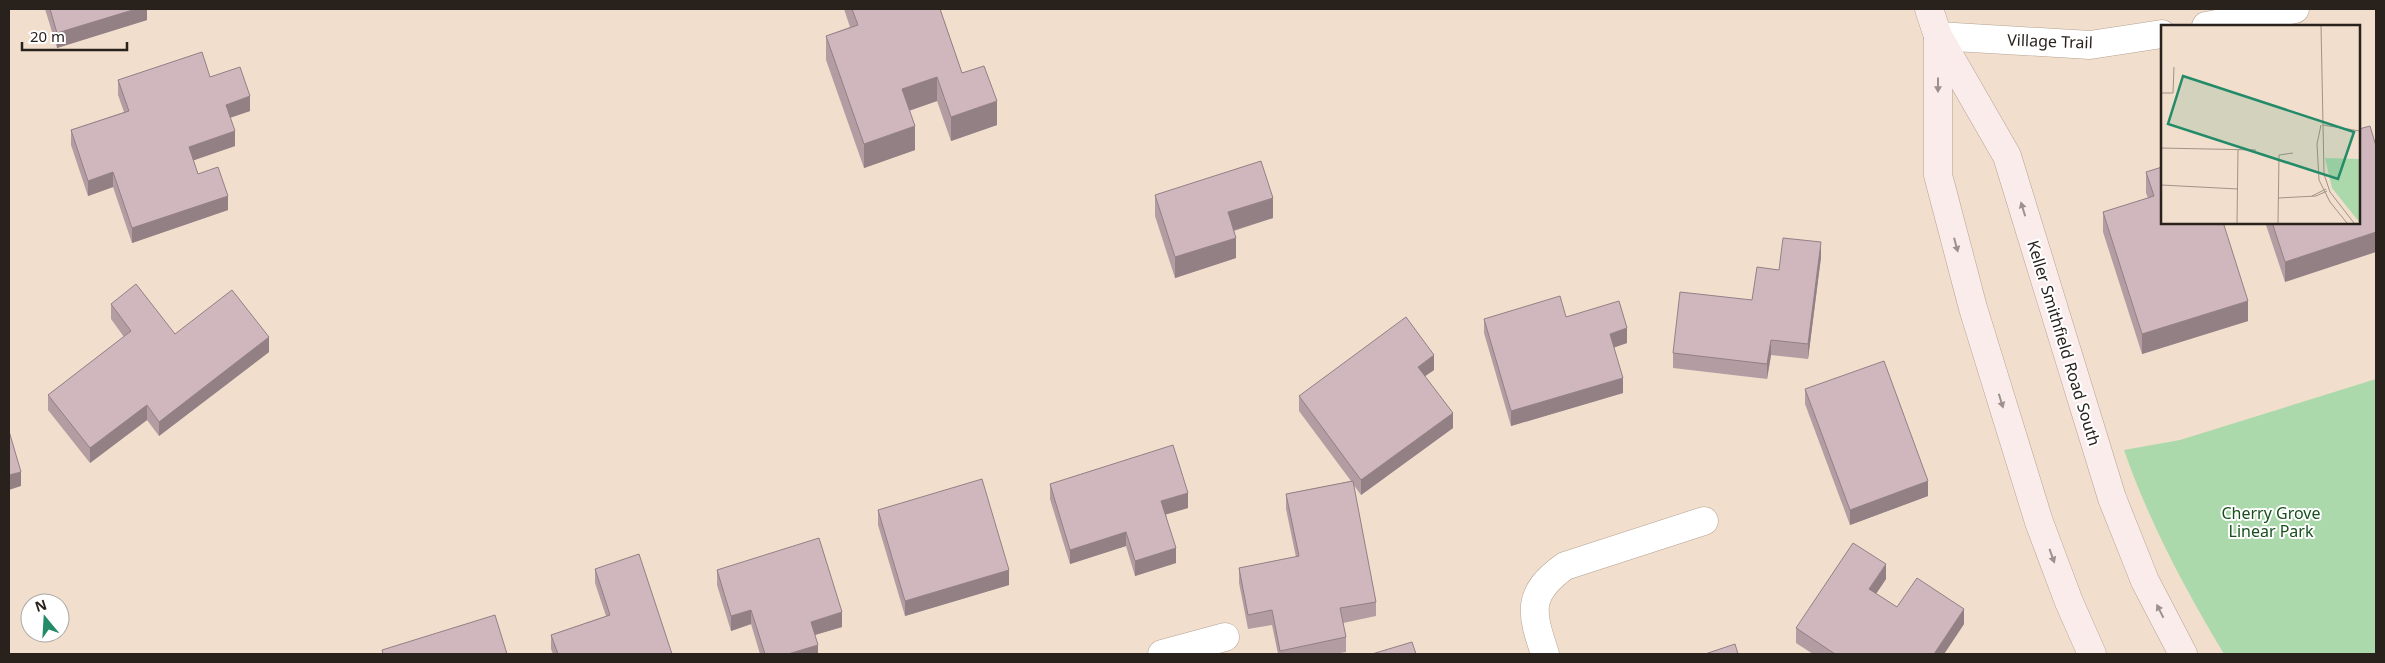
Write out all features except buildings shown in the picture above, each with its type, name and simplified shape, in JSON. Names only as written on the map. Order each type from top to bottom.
[{"type":"main road","name":"Keller Smithfield Road South","points":[[1929,9],[1938,36],[2007,156],[2112,498],[2145,581],[2182,654]]},
{"type":"main road","name":"Keller Smithfield Road South","points":[[1938,36],[1938,175],[1972,308],[2039,522],[2069,602],[2092,654]]},
{"type":"street","points":[[2211,25],[2295,9]]},
{"type":"street","name":"Village Trail","points":[[1938,36],[2090,45],[2161,34]]},
{"type":"street","points":[[1545,654],[1537,631],[1534,606],[1538,593],[1548,578],[1565,566],[1704,521]]},
{"type":"street","points":[[1162,654],[1225,637]]},
{"type":"green space","name":"Cherry Grove Linear Park","points":[[2376,379],[2376,654],[2224,654],[2195,605],[2156,529],[2124,450],[2180,440]]}]
